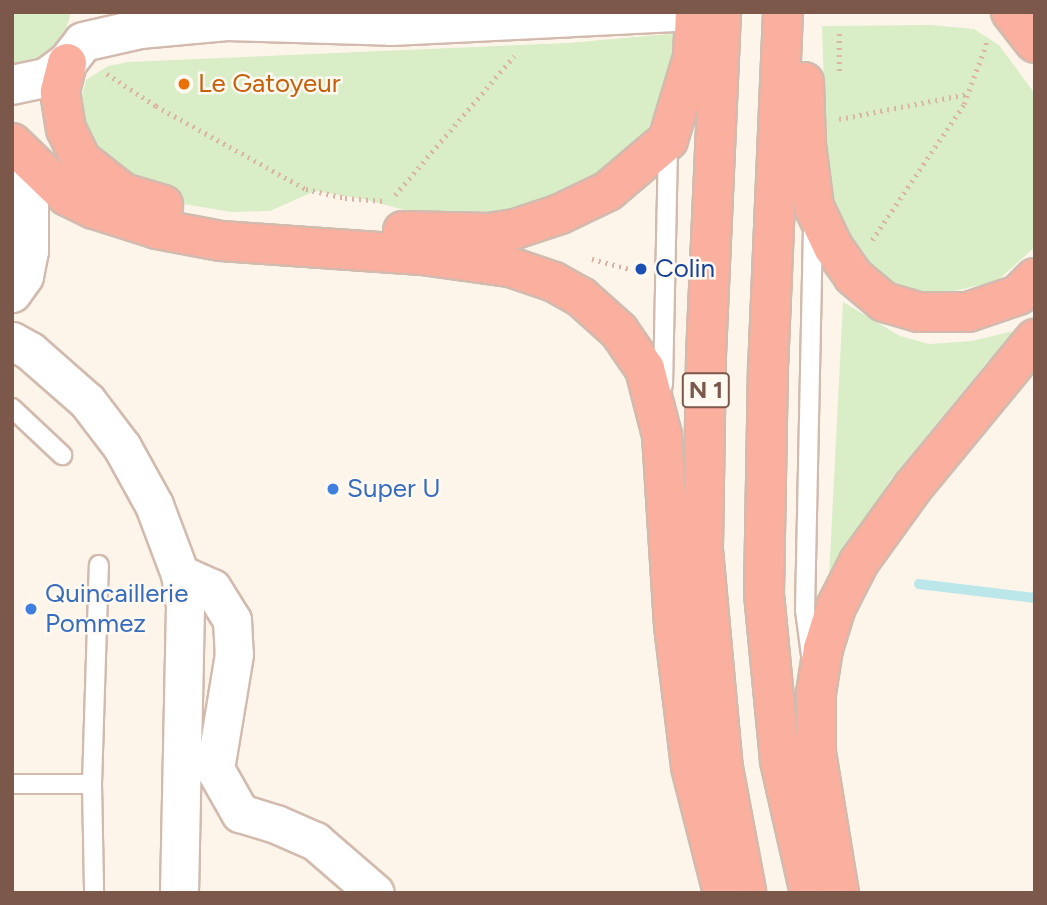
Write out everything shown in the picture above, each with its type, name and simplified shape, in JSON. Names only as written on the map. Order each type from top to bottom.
[{"type":"highway","points":[[81,39],[60,92],[66,129],[81,160],[101,179],[123,193],[177,210],[250,219],[413,232],[489,233],[515,229],[560,215],[608,191],[668,140],[692,57],[695,12]]},
{"type":"highway","name":"N 1","points":[[721,12],[706,356],[703,550],[723,768],[746,893]]},
{"type":"highway","name":"N 1","points":[[783,12],[768,364],[764,594],[780,761],[810,893]]},
{"type":"highway","points":[[803,12],[806,145],[814,207],[833,247],[853,276],[884,302],[918,313],[968,313],[1018,295],[1035,278]]},
{"type":"highway","points":[[998,24],[1035,43]]},
{"type":"highway","points":[[17,149],[67,195],[94,209],[157,229],[221,241],[422,255],[510,267],[554,282],[581,297],[619,331],[645,369],[662,435],[674,626],[691,767],[723,893]]},
{"type":"highway","points":[[839,893],[816,753],[816,693],[823,649],[836,607],[859,562],[913,487],[1035,339]]},
{"type":"main road","points":[[12,85],[46,78],[81,39],[217,16],[391,26],[676,12]]},
{"type":"street","points":[[12,293],[24,276],[29,251],[29,203],[17,149]]},
{"type":"street","points":[[12,341],[30,351],[87,401],[122,447],[154,505],[180,574],[185,606],[179,893]]},
{"type":"street","points":[[180,574],[212,588],[232,620],[234,654],[215,769],[240,813],[276,824],[315,841],[375,893]]},
{"type":"lane","points":[[662,435],[668,140]]},
{"type":"lane","points":[[814,207],[805,610],[816,693]]},
{"type":"lane","points":[[12,408],[62,455]]},
{"type":"lane","points":[[94,893],[92,784],[99,565]]},
{"type":"lane","points":[[12,784],[92,784]]},
{"type":"path","points":[[390,201],[523,46],[533,19]]},
{"type":"path","points":[[853,276],[881,223],[964,104],[986,45],[998,24]]},
{"type":"path","points":[[106,73],[156,106],[306,188],[345,198],[401,203]]},
{"type":"path","points":[[838,119],[968,93]]},
{"type":"path","points":[[582,257],[665,280]]},
{"type":"green space","points":[[12,12],[70,12],[70,17],[63,36],[50,53],[33,64],[12,69]]},
{"type":"green space","points":[[931,25],[974,29],[999,45],[1035,94],[1035,247],[997,281],[942,294],[901,287],[881,279],[859,264],[837,221],[827,175],[822,26]]},
{"type":"green space","points":[[680,33],[674,70],[639,148],[587,188],[498,219],[442,220],[363,199],[315,191],[270,211],[231,212],[172,202],[136,189],[87,143],[79,107],[86,80],[108,66],[128,62],[568,43]]},
{"type":"green space","points":[[843,302],[900,336],[929,344],[972,341],[1018,330],[988,361],[891,479],[829,578]]},
{"type":"waterway","points":[[919,584],[1035,598]]},
{"type":"place","name":"Le Gatoyeur","points":[[184,84]]},
{"type":"place","name":"Colin","points":[[641,269]]},
{"type":"place","name":"Super U","points":[[333,489]]},
{"type":"place","name":"Quincaillerie Pommez","points":[[31,609]]}]
